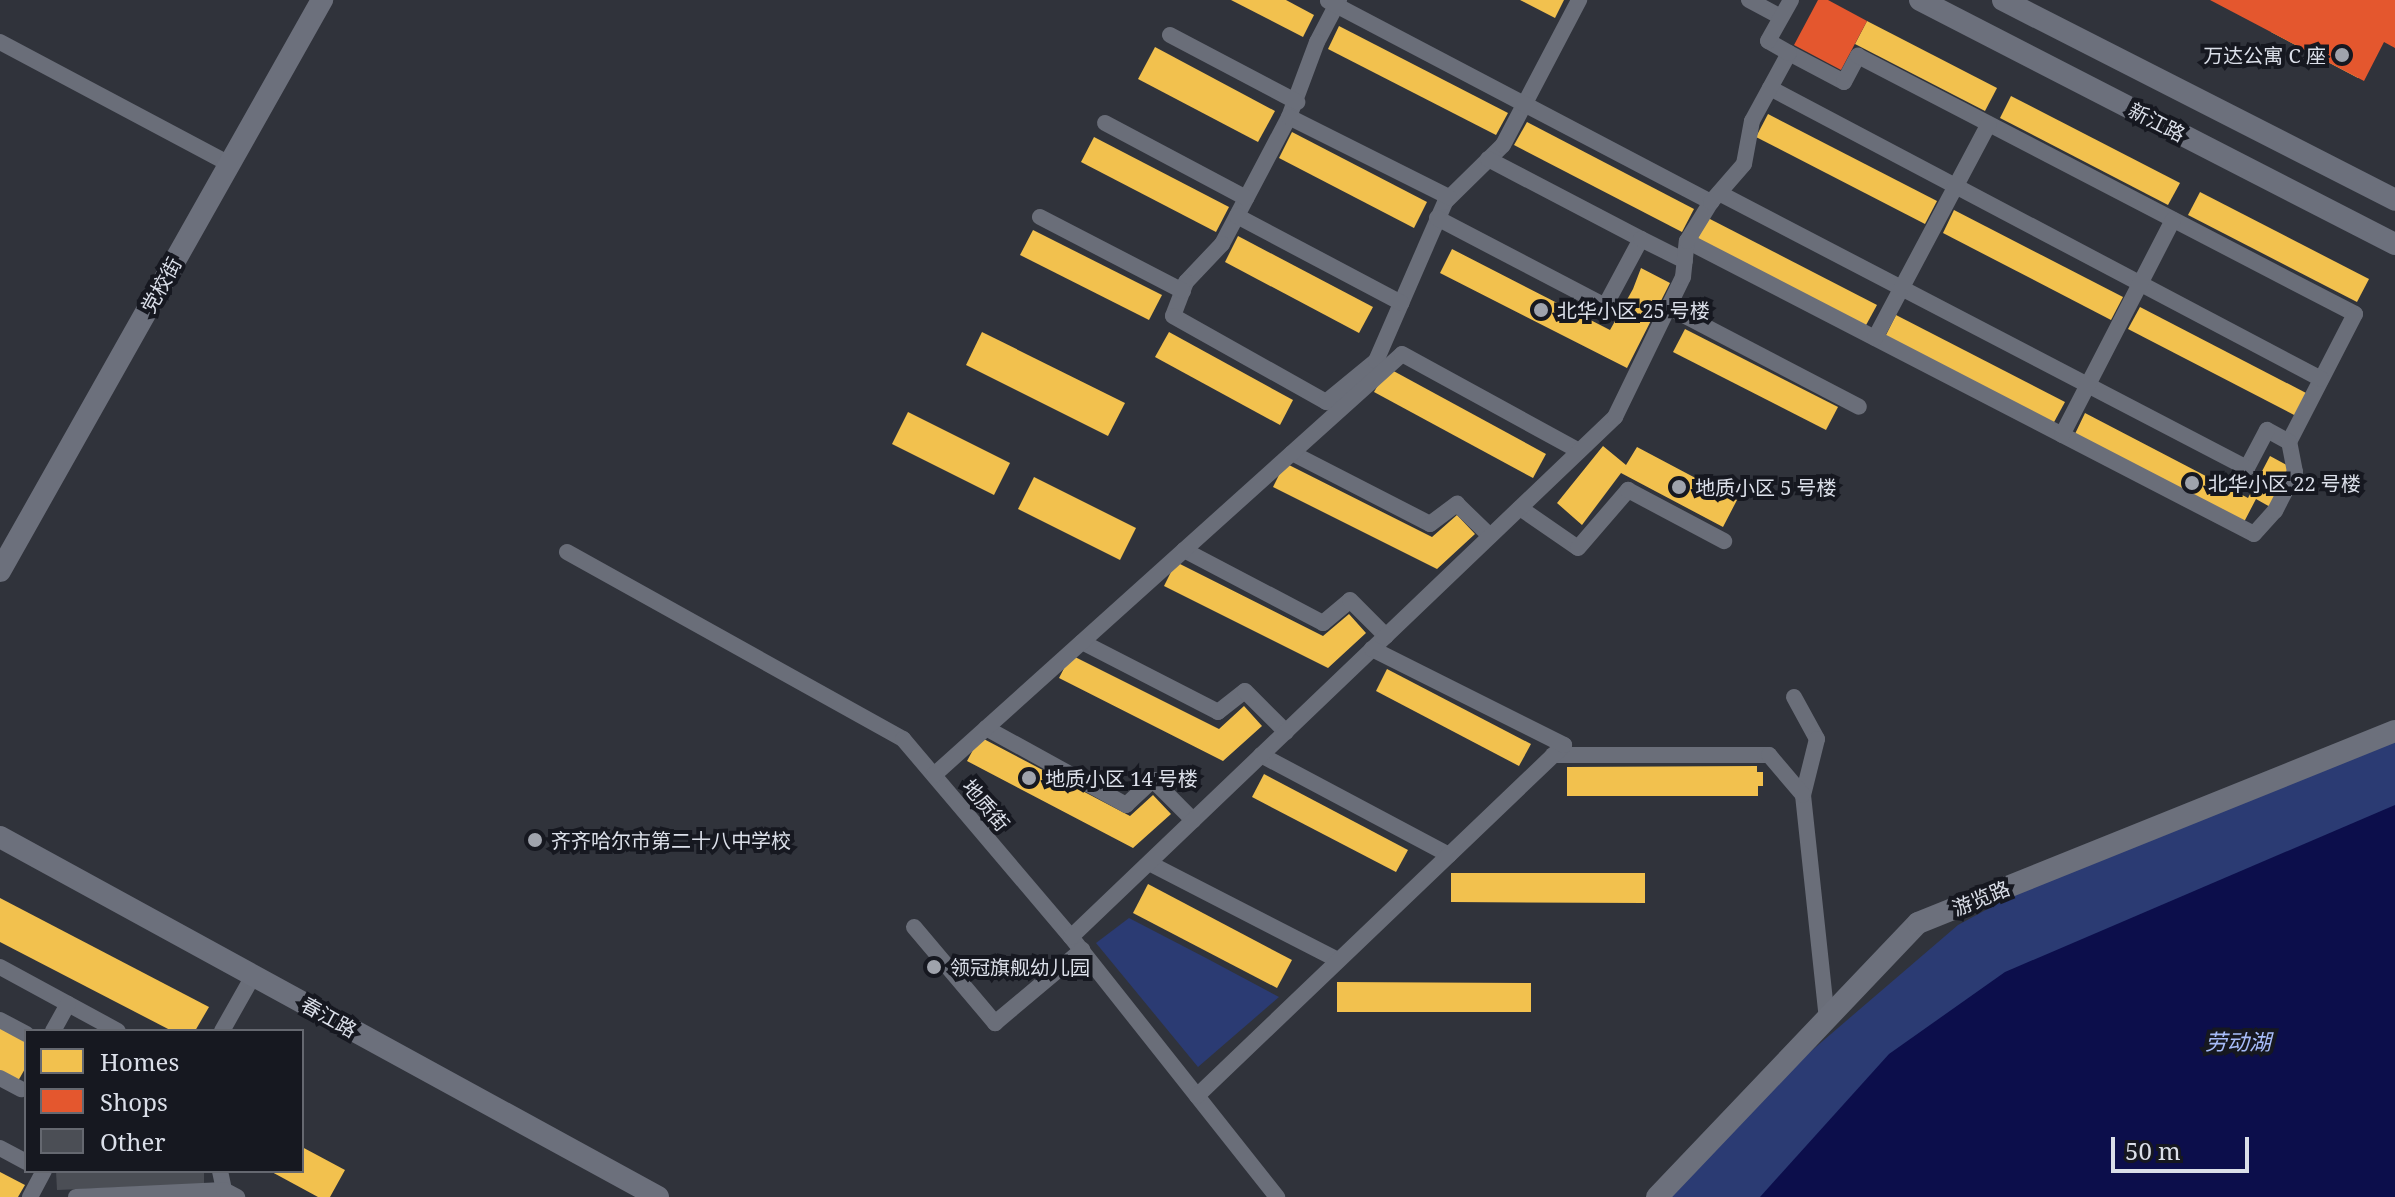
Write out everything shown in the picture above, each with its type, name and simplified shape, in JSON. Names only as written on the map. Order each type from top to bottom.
[{"type":"main road","name":"党校街","points":[[0,571],[322,0]]},
{"type":"main road","name":"新江路","points":[[1920,0],[2395,244]]},
{"type":"main road","name":"新江路","points":[[2003,0],[2395,200]]},
{"type":"main road","name":"游览路","points":[[1657,1197],[1918,923],[2395,731]]},
{"type":"main road","name":"春江路","points":[[0,837],[634,1191],[658,1197]]},
{"type":"street","points":[[1579,0],[1524,104],[1503,145],[1449,197],[1437,218],[1376,361],[1326,402],[1173,316],[1186,282],[1222,244],[1293,110],[1334,2],[1524,104],[1901,288],[2247,468],[2267,430],[2289,442],[2295,455],[2295,472],[2275,511],[2254,534],[1687,241]]},
{"type":"street","points":[[1749,0],[1781,17]]},
{"type":"street","points":[[1791,0],[1768,41],[1789,53],[1844,82],[1858,56],[2355,314],[2289,442]]},
{"type":"street","points":[[1170,35],[1293,110],[1449,197]]},
{"type":"street","points":[[0,42],[229,164]]},
{"type":"street","points":[[914,927],[995,1023],[1077,943],[1149,863],[1615,417],[1683,277],[1687,241],[1715,197],[1744,164],[1752,121],[1789,53]]},
{"type":"street","points":[[1770,88],[2321,379]]},
{"type":"street","points":[[1105,123],[1246,198]]},
{"type":"street","points":[[1875,338],[1989,124]]},
{"type":"street","points":[[1488,159],[1685,261]]},
{"type":"street","points":[[1237,216],[1401,303]]},
{"type":"street","points":[[1040,217],[1183,291]]},
{"type":"street","points":[[1437,218],[1605,306],[1641,239]]},
{"type":"street","points":[[2062,435],[2173,220]]},
{"type":"street","points":[[1670,308],[1859,407]]},
{"type":"street","points":[[934,775],[1402,354],[1579,451]]},
{"type":"street","points":[[1292,453],[1430,524],[1457,504],[1490,536]]},
{"type":"street","points":[[1520,508],[1578,548],[1628,490],[1724,541]]},
{"type":"street","points":[[1184,550],[1323,623],[1350,600],[1386,636]]},
{"type":"street","name":"地质街","points":[[567,552],[903,739],[1077,943],[1277,1197]]},
{"type":"street","points":[[1082,642],[1218,712],[1245,691],[1286,732]]},
{"type":"street","points":[[1197,1096],[1564,745],[1372,649]]},
{"type":"street","points":[[1794,697],[1817,739],[1803,795],[1827,1018]]},
{"type":"street","points":[[986,728],[1126,805],[1153,780],[1193,820]]},
{"type":"street","points":[[1261,755],[1449,855]]},
{"type":"street","points":[[1553,755],[1769,755],[1803,795]]},
{"type":"street","points":[[1149,863],[1338,960]]},
{"type":"street","points":[[0,967],[114,1029]]},
{"type":"street","points":[[223,1029],[253,976]]},
{"type":"street","points":[[54,1029],[68,1004]]},
{"type":"street","points":[[0,1020],[24,1033]]},
{"type":"street","points":[[0,1078],[24,1085]]},
{"type":"street","points":[[0,1088],[24,1085]]},
{"type":"street","points":[[0,1148],[24,1161]]},
{"type":"street","points":[[30,1197],[43,1173]]},
{"type":"street","points":[[76,1197],[224,1195],[220,1173]]},
{"type":"shaded area","name":"劳动湖","points":[[2395,739],[2395,1197],[1656,1197],[1733,1118],[1958,925],[2030,886]]},
{"type":"shaded area","points":[[1129,918],[1279,997],[1198,1067],[1096,943]]},
{"type":"water","name":"劳动湖","points":[[2395,805],[2395,1197],[1760,1197],[1889,1054],[2005,972]]},
{"type":"building: Homes","points":[[1231,0],[1286,0],[1314,15],[1303,37]]},
{"type":"building: Homes","points":[[1520,0],[1564,0],[1555,18]]},
{"type":"building: Homes","name":"万达公寓 C 座","points":[[2288,0],[2395,0],[2395,9],[2358,78],[2271,32]]},
{"type":"building: Homes","points":[[1867,21],[1997,88],[1985,111],[1855,44]]},
{"type":"building: Homes","points":[[1339,26],[1508,113],[1496,135],[1328,49]]},
{"type":"building: Homes","points":[[1155,47],[1275,111],[1258,142],[1138,79]]},
{"type":"building: Homes","points":[[2011,96],[2180,183],[2168,205],[2000,118]]},
{"type":"building: Homes","points":[[1768,114],[1937,201],[1925,224],[1756,137]]},
{"type":"building: Homes","points":[[1527,122],[1694,209],[1682,232],[1514,145]]},
{"type":"building: Homes","points":[[1292,132],[1427,202],[1414,228],[1279,158]]},
{"type":"building: Homes","points":[[1094,137],[1229,207],[1216,232],[1081,162]]},
{"type":"building: Homes","points":[[2200,192],[2369,279],[2357,302],[2188,215]]},
{"type":"building: Homes","points":[[1954,210],[2123,297],[2111,320],[1943,233]]},
{"type":"building: Homes","points":[[1708,218],[1877,305],[1865,327],[1697,240]]},
{"type":"building: Homes","points":[[1033,230],[1162,295],[1149,320],[1020,255]]},
{"type":"building: Homes","points":[[1238,236],[1373,307],[1359,333],[1225,262]]},
{"type":"building: Homes","name":"北华小区 25 号楼","points":[[1452,249],[1610,330],[1641,268],[1670,283],[1627,368],[1440,273]]},
{"type":"building: Homes","points":[[2140,307],[2308,394],[2296,416],[2128,329]]},
{"type":"building: Homes","points":[[1896,315],[2065,402],[2053,424],[1885,337]]},
{"type":"building: Homes","points":[[1685,329],[1838,407],[1826,430],[1673,352]]},
{"type":"building: Homes","points":[[982,332],[1125,403],[1108,436],[966,365]]},
{"type":"building: Homes","points":[[1169,332],[1293,400],[1280,425],[1155,357]]},
{"type":"building: Homes","points":[[1388,368],[1546,454],[1533,478],[1374,392]]},
{"type":"building: Homes","points":[[908,412],[1010,463],[994,495],[892,444]]},
{"type":"building: Homes","name":"北华小区 22 号楼","points":[[2085,413],[2248,498],[2270,456],[2292,468],[2272,508],[2256,499],[2243,524],[2074,436]]},
{"type":"building: Homes","name":"地质小区 5 号楼","points":[[1603,446],[1626,465],[1637,447],[1737,500],[1723,527],[1621,473],[1582,525],[1557,503]]},
{"type":"building: Homes","points":[[1285,463],[1432,537],[1457,515],[1475,534],[1437,569],[1273,487]]},
{"type":"building: Homes","points":[[1034,477],[1136,528],[1120,560],[1018,509]]},
{"type":"building: Homes","points":[[1176,562],[1323,636],[1349,614],[1366,633],[1328,668],[1164,586]]},
{"type":"building: Homes","points":[[1071,655],[1219,729],[1244,706],[1262,726],[1223,761],[1059,678]]},
{"type":"building: Homes","points":[[1387,669],[1531,744],[1519,766],[1376,691]]},
{"type":"building: Homes","name":"地质小区 14 号楼","points":[[980,737],[1130,816],[1153,795],[1171,814],[1133,848],[967,761]]},
{"type":"building: Homes","points":[[1757,766],[1757,772],[1763,772],[1763,786],[1758,786],[1758,796],[1567,796],[1567,767]]},
{"type":"building: Homes","points":[[1264,774],[1408,850],[1396,872],[1252,797]]},
{"type":"building: Homes","points":[[1451,873],[1645,873],[1645,903],[1451,902]]},
{"type":"building: Homes","points":[[1148,884],[1292,960],[1277,988],[1133,913]]},
{"type":"building: Homes","points":[[0,898],[209,1007],[196,1029],[168,1029],[0,942]]},
{"type":"building: Homes","points":[[1337,982],[1531,983],[1531,1012],[1337,1012]]},
{"type":"building: Homes","points":[[0,1028],[24,1041],[24,1070],[18,1081],[0,1071]]},
{"type":"building: Homes","points":[[304,1148],[345,1170],[330,1197],[318,1197],[274,1173],[304,1173]]},
{"type":"building: Homes","points":[[0,1172],[25,1185],[18,1197],[0,1197]]},
{"type":"building: Shops","points":[[1818,0],[1828,0],[1867,21],[1841,70],[1794,45]]},
{"type":"building: Shops","name":"万达公寓 C 座","points":[[2210,0],[2395,0],[2395,48],[2384,42],[2364,81]]},
{"type":"building: Other","points":[[56,1173],[204,1173],[204,1184],[57,1190]]},
{"type":"place","name":"万达公寓 C 座","points":[[2342,55]]},
{"type":"place","name":"北华小区 25 号楼","points":[[1541,310]]},
{"type":"place","name":"北华小区 22 号楼","points":[[2192,483]]},
{"type":"place","name":"地质小区 5 号楼","points":[[1679,487]]},
{"type":"place","name":"地质小区 14 号楼","points":[[1029,778]]},
{"type":"place","name":"齐齐哈尔市第二十八中学校","points":[[535,840]]},
{"type":"place","name":"领冠旗舰幼儿园","points":[[934,967]]}]
